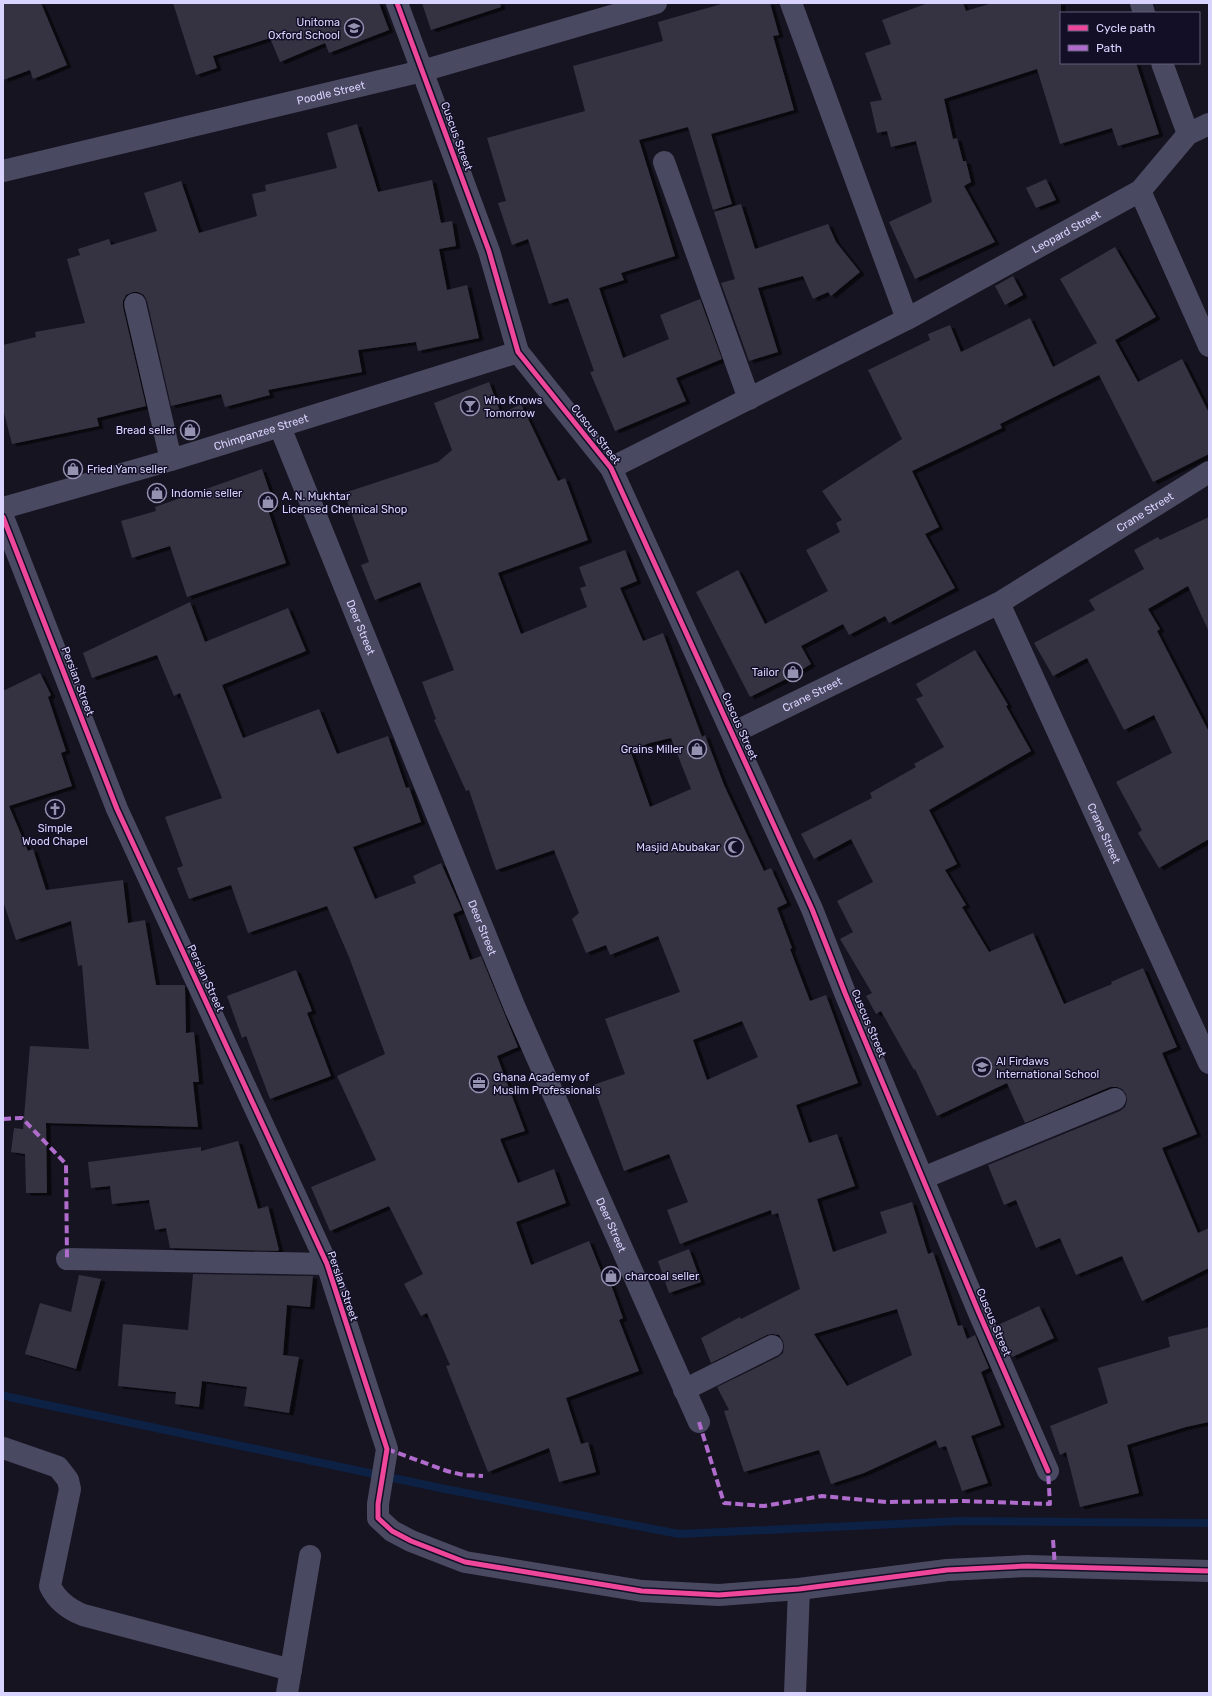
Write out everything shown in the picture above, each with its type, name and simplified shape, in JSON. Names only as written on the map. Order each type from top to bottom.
[{"type":"street","name":"Cuscus Street","points":[[397,3],[489,252],[518,352],[611,468],[812,909],[845,993],[979,1313],[1048,1471]]},
{"type":"street","name":"Poodle Street","points":[[3,171],[422,71],[656,3]]},
{"type":"street","points":[[791,3],[908,319]]},
{"type":"street","points":[[1162,64],[1188,134]]},
{"type":"street","name":"Leopard Street","points":[[611,468],[908,319],[1140,191],[1188,134],[1209,124]]},
{"type":"street","points":[[664,162],[749,399]]},
{"type":"street","points":[[1140,191],[1209,346]]},
{"type":"street","points":[[135,304],[172,460]]},
{"type":"street","name":"Chimpanzee Street","points":[[3,508],[172,460],[518,352]]},
{"type":"street","name":"Deer Street","points":[[280,427],[514,1008],[699,1422]]},
{"type":"street","name":"Crane Street","points":[[732,733],[1000,603],[1209,472]]},
{"type":"street","name":"Persian Street","points":[[3,517],[117,809],[327,1264],[386,1453],[378,1504],[378,1518],[392,1531],[411,1541],[465,1562],[642,1590],[719,1595],[799,1589]]},
{"type":"street","name":"Crane Street","points":[[1000,603],[1209,1063]]},
{"type":"street","points":[[923,1178],[1115,1099]]},
{"type":"street","points":[[67,1259],[327,1264]]},
{"type":"street","points":[[684,1390],[772,1346]]},
{"type":"street","points":[[3,1448],[58,1467],[68,1480],[70,1489],[50,1586],[55,1596],[69,1609],[83,1615],[291,1670]]},
{"type":"street","points":[[287,1693],[310,1556]]},
{"type":"street","points":[[795,1693],[799,1589],[947,1570],[1026,1566],[1209,1571]]},
{"type":"building","points":[[3,3],[41,3],[67,65],[33,79],[30,70],[3,80]]},
{"type":"building","points":[[173,3],[379,3],[389,30],[329,53],[325,43],[280,62],[270,38],[213,56],[217,68],[196,75]]},
{"type":"building","points":[[422,3],[500,3],[501,7],[431,30]]},
{"type":"building","points":[[725,3],[770,3],[779,35],[773,36],[794,110],[711,134],[732,204],[713,210],[688,127],[639,140],[675,256],[621,273],[624,280],[599,288],[623,358],[669,339],[660,315],[700,299],[722,359],[676,378],[686,401],[615,431],[590,372],[594,371],[568,298],[549,304],[528,239],[512,245],[498,203],[506,201],[487,138],[585,111],[573,66],[663,41],[658,22]]},
{"type":"building","points":[[928,3],[963,3],[966,11],[992,3],[1061,3],[1060,64],[1136,64],[1159,134],[1118,146],[1112,128],[1060,144],[1037,69],[944,99],[953,139],[957,138],[963,161],[966,161],[971,182],[964,186],[995,242],[915,279],[889,222],[932,202],[916,141],[891,147],[887,131],[877,133],[870,102],[882,100],[865,53],[891,44],[882,20]]},
{"type":"building","points":[[357,124],[378,192],[432,180],[441,223],[452,221],[456,246],[439,249],[447,290],[467,285],[479,338],[418,351],[416,342],[358,350],[362,372],[268,390],[270,395],[225,407],[221,394],[171,406],[147,301],[144,295],[138,292],[133,292],[126,295],[123,301],[123,307],[146,406],[97,418],[99,426],[12,444],[3,409],[3,345],[36,337],[35,332],[85,323],[67,259],[80,255],[78,249],[109,239],[111,245],[157,231],[144,193],[181,181],[199,233],[257,216],[252,194],[266,191],[265,185],[337,168],[327,133]]},
{"type":"building","points":[[1046,179],[1056,200],[1036,208],[1026,188]]},
{"type":"building","points":[[741,204],[755,249],[828,224],[836,242],[860,272],[831,296],[828,292],[813,299],[803,276],[758,288],[778,352],[749,361],[721,283],[735,279],[714,212]]},
{"type":"building","points":[[1115,247],[1156,317],[1115,340],[1138,382],[1182,359],[1209,413],[1209,454],[1153,482],[1099,375],[1000,424],[1002,428],[912,471],[939,527],[925,534],[955,588],[889,623],[885,616],[849,635],[843,624],[801,646],[811,664],[788,678],[750,697],[696,592],[738,570],[765,624],[828,591],[806,550],[840,532],[836,523],[842,520],[822,491],[902,439],[868,370],[930,340],[928,334],[950,325],[961,352],[1030,318],[1053,367],[1097,343],[1060,279]]},
{"type":"building","points":[[1013,276],[1023,295],[1005,305],[995,286]]},
{"type":"building","points":[[489,382],[501,414],[521,404],[558,481],[565,478],[588,540],[498,573],[521,634],[587,607],[580,588],[586,586],[579,567],[625,550],[637,581],[620,588],[643,641],[663,633],[702,737],[705,735],[724,785],[764,871],[771,868],[787,903],[777,908],[792,948],[790,949],[810,1001],[826,995],[858,1083],[796,1105],[809,1143],[837,1134],[855,1186],[817,1199],[833,1252],[887,1233],[880,1212],[912,1202],[928,1254],[933,1252],[958,1326],[962,1325],[967,1339],[975,1335],[989,1368],[981,1372],[1001,1425],[971,1436],[988,1483],[962,1491],[946,1446],[939,1448],[936,1440],[864,1473],[831,1484],[819,1450],[744,1472],[724,1411],[729,1410],[717,1387],[778,1357],[783,1353],[783,1341],[779,1335],[767,1335],[711,1363],[701,1338],[740,1317],[741,1319],[800,1289],[778,1213],[772,1215],[771,1210],[680,1244],[667,1210],[688,1202],[669,1154],[624,1171],[593,1085],[625,1074],[605,1019],[680,992],[658,936],[610,955],[606,945],[586,953],[572,919],[579,913],[554,850],[496,870],[469,790],[466,791],[434,720],[436,719],[422,682],[454,670],[420,582],[375,600],[361,565],[369,562],[344,493],[438,462],[452,450],[434,403]],"holes":[[[671,738],[691,789],[650,807],[630,750]],[[742,1021],[758,1057],[707,1080],[693,1040]],[[897,1309],[912,1355],[847,1386],[814,1334]]]},
{"type":"building","points":[[262,469],[275,507],[268,510],[286,563],[187,597],[170,546],[132,558],[121,521],[156,511],[155,507]]},
{"type":"building","points":[[1209,517],[1209,632],[1188,586],[1148,609],[1160,629],[1157,631],[1209,732],[1209,839],[1159,868],[1138,833],[1142,830],[1116,782],[1172,753],[1154,715],[1124,730],[1087,658],[1053,676],[1034,643],[1095,610],[1089,600],[1144,569],[1134,550],[1158,537],[1160,540]]},
{"type":"building","points":[[190,602],[205,642],[288,608],[306,651],[222,685],[243,738],[319,709],[337,754],[388,736],[406,788],[409,787],[421,822],[353,847],[375,899],[416,883],[413,876],[441,863],[462,910],[453,914],[470,960],[481,956],[518,1047],[497,1056],[525,1131],[500,1139],[518,1183],[554,1169],[566,1203],[516,1222],[531,1265],[589,1241],[605,1281],[609,1279],[623,1318],[619,1320],[639,1371],[566,1398],[581,1444],[588,1442],[596,1472],[559,1482],[549,1448],[488,1472],[446,1366],[450,1365],[427,1313],[421,1316],[404,1284],[423,1274],[389,1206],[330,1231],[311,1187],[376,1160],[337,1076],[385,1054],[349,957],[327,906],[248,933],[231,885],[189,899],[177,868],[183,866],[165,817],[222,798],[180,693],[174,696],[157,655],[92,678],[83,653]]},
{"type":"building","points":[[975,650],[1008,705],[1006,706],[1031,751],[929,810],[957,864],[945,870],[966,905],[962,907],[989,952],[1033,933],[1064,1004],[1112,984],[1111,982],[1143,968],[1177,1047],[1162,1053],[1197,1134],[1162,1148],[1198,1233],[1209,1228],[1209,1268],[1142,1301],[1122,1256],[1076,1275],[1060,1238],[1036,1248],[1016,1200],[1004,1205],[988,1165],[1120,1111],[1125,1107],[1127,1101],[1126,1094],[1122,1089],[1110,1087],[1025,1123],[1007,1083],[937,1116],[915,1069],[914,1070],[881,1011],[876,1014],[866,996],[872,993],[840,939],[853,932],[837,901],[873,882],[851,839],[814,859],[801,834],[872,798],[870,793],[916,767],[914,764],[944,747],[916,699],[923,696],[916,684]]},
{"type":"building","points":[[40,673],[51,695],[48,697],[66,751],[61,753],[72,786],[9,806],[28,851],[33,849],[46,890],[123,880],[128,923],[145,920],[156,985],[185,986],[186,1033],[194,1032],[199,1082],[193,1082],[198,1127],[46,1123],[47,1193],[26,1193],[25,1154],[11,1152],[14,1128],[23,1129],[30,1046],[89,1049],[82,965],[78,966],[71,921],[16,940],[3,901],[3,691]]},
{"type":"building","points":[[296,970],[312,1011],[307,1013],[331,1076],[270,1099],[246,1036],[242,1038],[227,996]]},
{"type":"building","points":[[238,1141],[258,1209],[268,1206],[279,1250],[277,1251],[170,1248],[166,1228],[155,1230],[149,1200],[112,1204],[110,1186],[91,1188],[88,1162],[201,1147],[201,1151]]},
{"type":"building","points":[[689,1249],[701,1282],[669,1293],[658,1261]]},
{"type":"building","points":[[193,1274],[313,1276],[310,1307],[287,1305],[283,1355],[299,1357],[289,1413],[244,1406],[247,1387],[202,1381],[199,1407],[175,1404],[176,1392],[118,1386],[123,1324],[188,1330]]},
{"type":"building","points":[[79,1275],[101,1279],[76,1369],[25,1354],[40,1303],[71,1312]]},
{"type":"building","points":[[1039,1306],[1054,1338],[1012,1357],[998,1325]]},
{"type":"building","points":[[1209,1327],[1209,1422],[1186,1427],[1127,1445],[1139,1493],[1080,1507],[1066,1452],[1060,1455],[1050,1426],[1108,1403],[1098,1368],[1170,1347],[1168,1337]]},
{"type":"waterway","points":[[3,1395],[445,1489],[679,1534],[961,1521],[1209,1523]]},
{"type":"marked path","points":[[3,1119],[22,1118],[66,1164],[67,1259]]},
{"type":"marked path","points":[[699,1422],[724,1503],[764,1506],[822,1496],[886,1502],[963,1501],[1050,1504],[1048,1471]]},
{"type":"marked path","points":[[387,1449],[447,1471],[464,1475],[483,1476]]},
{"type":"marked path","points":[[1053,1540],[1055,1566]]},
{"type":"cycle path","points":[[397,3],[489,251],[518,352],[611,468],[812,909],[845,993],[979,1313],[1048,1471]]},
{"type":"cycle path","points":[[3,517],[117,809],[327,1264],[387,1449],[378,1504],[378,1518],[392,1531],[411,1541],[465,1562],[642,1591],[719,1595],[799,1589],[947,1570],[1027,1566],[1209,1571]]},
{"type":"place","name":"Unitoma Oxford School","points":[[354,28]]},
{"type":"place","name":"Who Knows Tomorrow","points":[[470,406]]},
{"type":"place","name":"Bread seller","points":[[190,430]]},
{"type":"place","name":"Fried Yam seller","points":[[73,469]]},
{"type":"place","name":"Indomie seller","points":[[157,493]]},
{"type":"place","name":"A. N. Mukhtar Licensed Chemical Shop","points":[[268,502]]},
{"type":"place","name":"Tailor","points":[[793,672]]},
{"type":"place","name":"Grains Miller","points":[[697,749]]},
{"type":"place","name":"Simple Wood Chapel","points":[[55,809]]},
{"type":"place","name":"Masjid Abubakar","points":[[734,847]]},
{"type":"place","name":"Al Firdaws International School","points":[[982,1067]]},
{"type":"place","name":"Ghana Academy of Muslim Professionals","points":[[479,1083]]},
{"type":"place","name":"charcoal seller","points":[[611,1276]]}]
